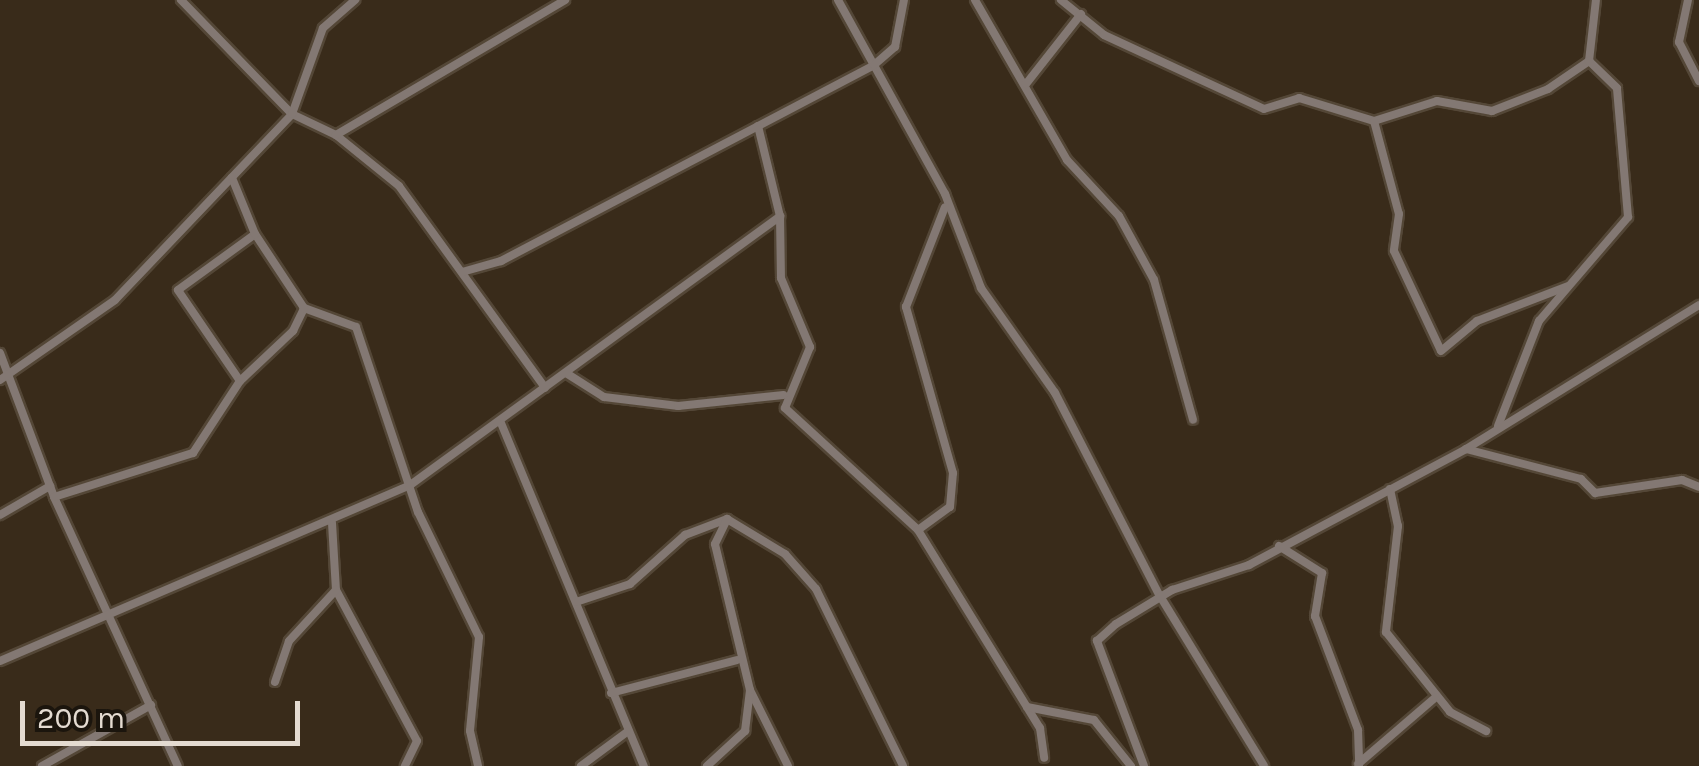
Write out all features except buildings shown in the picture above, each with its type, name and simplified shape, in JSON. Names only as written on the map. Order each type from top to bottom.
[{"type":"street","points":[[181,0],[292,114],[336,135],[398,186],[546,388]]},
{"type":"street","points":[[0,380],[12,376],[115,300],[292,114],[323,28],[355,0]]},
{"type":"street","points":[[336,135],[565,0]]},
{"type":"street","points":[[838,0],[989,303],[1105,481],[1160,596],[1264,766]]},
{"type":"street","points":[[462,272],[501,260],[874,66],[895,48],[904,0]]},
{"type":"street","points":[[974,0],[1067,160],[1119,216],[1154,280],[1193,420]]},
{"type":"street","points":[[1060,0],[1104,35],[1264,109],[1299,98],[1374,121],[1437,101],[1492,111],[1590,61]]},
{"type":"street","points":[[1688,0],[1679,42],[1699,80]]},
{"type":"street","points":[[1590,61],[1599,1]]},
{"type":"street","points":[[1026,84],[1081,14]]},
{"type":"street","points":[[1497,428],[1539,321],[1628,217],[1632,197],[1617,88],[1590,61]]},
{"type":"street","points":[[1374,121],[1399,214],[1394,251],[1440,351],[1477,321],[1569,286]]},
{"type":"street","points":[[758,126],[780,216],[781,278],[810,347],[783,395]]},
{"type":"street","points":[[232,178],[254,234],[304,308],[356,327],[409,486],[479,637],[470,731],[478,766]]},
{"type":"street","points":[[918,530],[950,508],[953,473],[906,306],[945,208]]},
{"type":"street","points":[[0,661],[108,611],[332,523],[409,486],[780,216]]},
{"type":"street","points":[[240,382],[178,290],[254,234]]},
{"type":"street","points":[[1144,766],[1097,641],[1160,596],[1280,546],[1466,449],[1699,305]]},
{"type":"street","points":[[54,497],[193,453],[240,382],[294,331],[304,308]]},
{"type":"street","points":[[0,354],[12,376],[54,497],[178,766]]},
{"type":"street","points":[[566,373],[604,397],[678,406],[783,395]]},
{"type":"street","points":[[783,395],[793,417],[918,530],[1028,707],[1044,758]]},
{"type":"street","points":[[502,422],[644,766]]},
{"type":"street","points":[[1466,449],[1581,478],[1596,493],[1682,480],[1699,487]]},
{"type":"street","points":[[0,515],[50,486]]},
{"type":"street","points":[[1390,489],[1398,526],[1386,632],[1436,697],[1486,731]]},
{"type":"street","points":[[576,602],[630,584],[684,535],[727,519]]},
{"type":"street","points":[[727,519],[715,544],[737,660],[788,766]]},
{"type":"street","points":[[727,519],[785,554],[816,589],[903,766]]},
{"type":"street","points":[[332,523],[336,590],[417,741],[405,766]]},
{"type":"street","points":[[1280,546],[1322,573],[1315,616],[1358,730],[1357,765]]},
{"type":"street","points":[[275,682],[289,641],[336,590]]},
{"type":"street","points":[[611,693],[737,660]]},
{"type":"street","points":[[707,766],[746,730],[750,690]]},
{"type":"street","points":[[1357,765],[1436,697]]},
{"type":"street","points":[[42,766],[151,705]]},
{"type":"street","points":[[1028,707],[1094,720],[1131,766]]},
{"type":"street","points":[[581,766],[627,732]]}]
